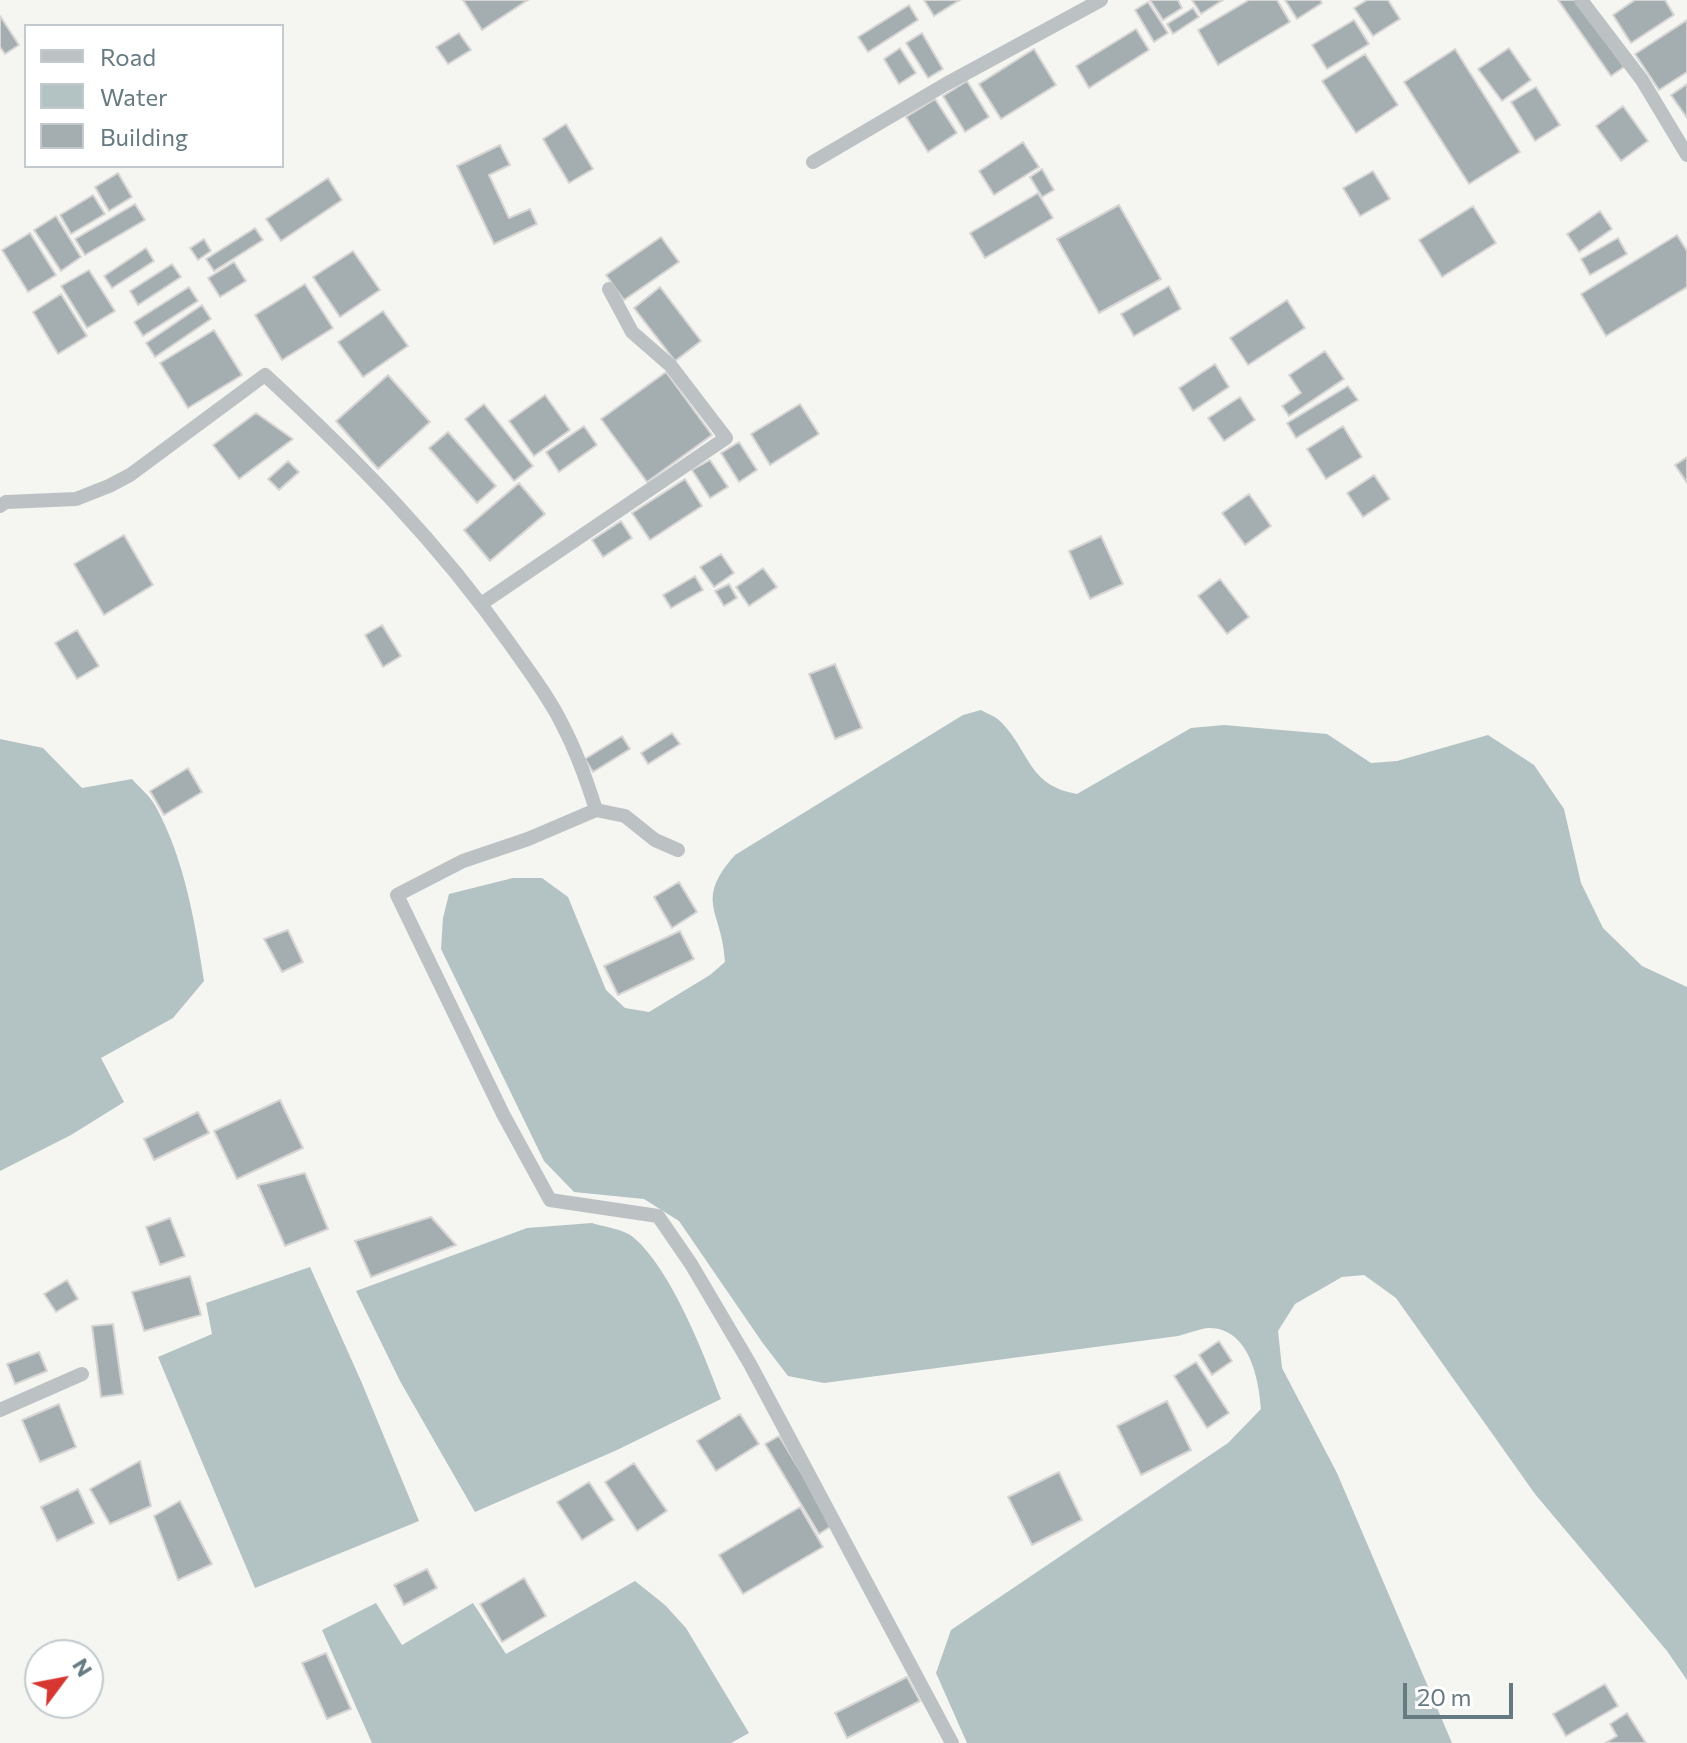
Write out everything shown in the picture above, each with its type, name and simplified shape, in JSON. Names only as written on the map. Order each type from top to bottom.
[{"type":"street","points":[[813,162],[946,84],[1101,0]]},
{"type":"street","points":[[1581,0],[1642,80],[1687,155]]},
{"type":"street","points":[[481,604],[726,438],[671,366],[632,332],[609,289]]},
{"type":"street","points":[[0,506],[6,502],[76,499],[109,486],[130,475],[265,375],[406,512],[481,604],[562,723],[596,810]]},
{"type":"street","points":[[678,850],[655,840],[625,816],[596,810],[541,834],[463,861],[397,895],[503,1114],[550,1200],[658,1216],[691,1264],[750,1364],[952,1743]]},
{"type":"street","points":[[0,1410],[82,1374]]},
{"type":"water","points":[[981,710],[1002,723],[1039,776],[1061,790],[1077,794],[1191,728],[1224,725],[1327,734],[1371,763],[1397,761],[1488,735],[1534,765],[1564,809],[1581,883],[1603,928],[1642,966],[1687,987],[1687,1680],[1667,1651],[1535,1494],[1396,1298],[1364,1275],[1342,1277],[1295,1304],[1278,1331],[1282,1368],[1337,1473],[1452,1743],[967,1743],[936,1673],[951,1630],[1228,1443],[1261,1409],[1254,1370],[1242,1345],[1222,1330],[1208,1328],[1178,1336],[824,1383],[788,1376],[679,1221],[644,1199],[574,1192],[544,1161],[441,949],[443,918],[449,894],[513,878],[542,878],[568,897],[606,990],[625,1008],[649,1012],[710,975],[725,962],[713,896],[715,884],[735,855],[963,715]]},
{"type":"water","points":[[0,739],[43,748],[82,788],[132,779],[148,796],[166,828],[182,870],[204,981],[173,1018],[101,1058],[124,1102],[71,1135],[0,1171]]},
{"type":"water","points":[[592,1223],[629,1234],[647,1251],[684,1312],[721,1399],[617,1450],[475,1512],[400,1381],[356,1291],[527,1228]]},
{"type":"water","points":[[310,1267],[419,1521],[255,1588],[158,1357],[212,1334],[206,1303]]},
{"type":"water","points":[[635,1581],[665,1605],[686,1628],[749,1733],[731,1743],[372,1743],[322,1630],[376,1603],[402,1645],[473,1603],[506,1654]]},
{"type":"building","points":[[463,0],[528,0],[482,30]]},
{"type":"building","points":[[924,0],[960,0],[934,16]]},
{"type":"building","points":[[1150,0],[1178,0],[1182,8],[1163,20]]},
{"type":"building","points":[[1192,0],[1223,0],[1201,14]]},
{"type":"building","points":[[1249,0],[1277,0],[1290,22],[1218,65],[1198,30]]},
{"type":"building","points":[[1285,0],[1320,0],[1322,3],[1297,19]]},
{"type":"building","points":[[1367,0],[1388,0],[1400,19],[1373,36],[1354,8]]},
{"type":"building","points":[[1558,0],[1578,0],[1624,67],[1611,76]]},
{"type":"building","points":[[1635,0],[1665,0],[1674,15],[1631,43],[1613,15]]},
{"type":"building","points":[[1148,2],[1168,33],[1154,42],[1135,10]]},
{"type":"building","points":[[909,5],[918,20],[868,52],[858,37]]},
{"type":"building","points":[[1193,8],[1199,17],[1173,34],[1167,24]]},
{"type":"building","points":[[0,16],[19,45],[5,54],[0,47]]},
{"type":"building","points":[[1354,20],[1369,44],[1327,69],[1312,45]]},
{"type":"building","points":[[1687,20],[1687,72],[1659,90],[1635,54]]},
{"type":"building","points":[[1136,29],[1149,50],[1089,88],[1076,66]]},
{"type":"building","points":[[459,33],[471,50],[448,64],[436,47]]},
{"type":"building","points":[[922,33],[943,69],[928,78],[906,43]]},
{"type":"building","points":[[900,48],[916,73],[899,84],[884,59]]},
{"type":"building","points":[[1509,48],[1531,80],[1502,101],[1478,69]]},
{"type":"building","points":[[1034,49],[1056,85],[1001,119],[979,84]]},
{"type":"building","points":[[1455,49],[1520,152],[1469,184],[1404,82]]},
{"type":"building","points":[[1365,54],[1398,105],[1356,133],[1322,81]]},
{"type":"building","points":[[967,81],[989,117],[965,132],[943,96]]},
{"type":"building","points":[[1687,84],[1687,118],[1671,95]]},
{"type":"building","points":[[1536,87],[1560,125],[1535,141],[1511,102]]},
{"type":"building","points":[[935,99],[957,133],[928,152],[906,117]]},
{"type":"building","points":[[1623,106],[1648,141],[1621,161],[1596,126]]},
{"type":"building","points":[[566,124],[593,169],[569,183],[543,139]]},
{"type":"building","points":[[1023,142],[1039,167],[994,195],[979,171]]},
{"type":"building","points":[[500,145],[510,165],[489,175],[509,218],[530,209],[537,224],[494,244],[457,166]]},
{"type":"building","points":[[1042,169],[1054,190],[1042,197],[1030,177]]},
{"type":"building","points":[[1373,171],[1390,199],[1360,216],[1343,188]]},
{"type":"building","points":[[118,173],[132,197],[109,211],[95,187]]},
{"type":"building","points":[[328,178],[342,200],[281,241],[266,219]]},
{"type":"building","points":[[1038,193],[1053,218],[985,258],[970,233]]},
{"type":"building","points":[[93,195],[105,214],[71,234],[60,215]]},
{"type":"building","points":[[135,204],[145,220],[85,255],[75,239]]},
{"type":"building","points":[[1119,205],[1161,279],[1099,313],[1057,239]]},
{"type":"building","points":[[1473,206],[1496,243],[1442,277],[1419,240]]},
{"type":"building","points":[[1600,211],[1612,229],[1579,252],[1567,234]]},
{"type":"building","points":[[56,216],[81,257],[61,271],[34,230]]},
{"type":"building","points":[[255,228],[263,240],[214,271],[206,259]]},
{"type":"building","points":[[30,233],[56,275],[28,292],[2,250]]},
{"type":"building","points":[[1677,235],[1687,251],[1687,287],[1606,336],[1581,294]]},
{"type":"building","points":[[661,237],[679,262],[624,300],[606,275]]},
{"type":"building","points":[[1618,238],[1627,254],[1590,275],[1581,259]]},
{"type":"building","points":[[204,239],[211,251],[198,260],[190,248]]},
{"type":"building","points":[[146,248],[154,261],[112,288],[104,276]]},
{"type":"building","points":[[353,251],[380,290],[340,317],[313,277]]},
{"type":"building","points":[[234,262],[246,281],[220,297],[208,278]]},
{"type":"building","points":[[172,264],[181,277],[138,305],[130,291]]},
{"type":"building","points":[[89,270],[115,311],[87,328],[61,286]]},
{"type":"building","points":[[305,284],[333,328],[282,360],[255,315]]},
{"type":"building","points":[[1169,286],[1181,309],[1134,336],[1121,314]]},
{"type":"building","points":[[189,287],[198,301],[143,336],[134,322]]},
{"type":"building","points":[[660,287],[701,341],[675,361],[634,308]]},
{"type":"building","points":[[61,294],[87,336],[58,354],[33,312]]},
{"type":"building","points":[[1287,300],[1305,328],[1248,365],[1230,338]]},
{"type":"building","points":[[202,305],[211,319],[155,357],[146,343]]},
{"type":"building","points":[[383,311],[408,346],[363,377],[338,342]]},
{"type":"building","points":[[214,330],[242,375],[188,408],[160,363]]},
{"type":"building","points":[[1325,351],[1344,379],[1289,416],[1282,406],[1301,393],[1289,375]]},
{"type":"building","points":[[1215,364],[1229,387],[1193,411],[1179,388]]},
{"type":"building","points":[[666,372],[712,435],[647,482],[601,419]]},
{"type":"building","points":[[388,375],[430,422],[378,469],[336,421]]},
{"type":"building","points":[[1348,386],[1358,400],[1296,438],[1287,423]]},
{"type":"building","points":[[545,395],[570,430],[534,456],[509,421]]},
{"type":"building","points":[[1240,397],[1255,420],[1224,441],[1208,418]]},
{"type":"building","points":[[484,404],[533,466],[514,481],[465,419]]},
{"type":"building","points":[[800,404],[819,434],[770,465],[751,434]]},
{"type":"building","points":[[256,413],[293,439],[239,479],[213,445]]},
{"type":"building","points":[[584,426],[597,445],[559,472],[546,452]]},
{"type":"building","points":[[1343,426],[1362,457],[1326,479],[1307,449]]},
{"type":"building","points":[[448,432],[496,486],[477,503],[429,448]]},
{"type":"building","points":[[739,442],[757,470],[739,482],[721,453]]},
{"type":"building","points":[[1687,457],[1687,483],[1675,465]]},
{"type":"building","points":[[710,460],[728,487],[710,498],[692,470]]},
{"type":"building","points":[[288,461],[299,472],[279,490],[268,479]]},
{"type":"building","points":[[1374,475],[1390,499],[1363,517],[1347,493]]},
{"type":"building","points":[[685,479],[702,506],[650,540],[632,513]]},
{"type":"building","points":[[519,483],[545,514],[490,561],[464,530]]},
{"type":"building","points":[[1249,494],[1271,526],[1245,545],[1222,513]]},
{"type":"building","points":[[621,521],[632,538],[603,557],[592,540]]},
{"type":"building","points":[[124,535],[153,585],[104,615],[74,564]]},
{"type":"building","points":[[1101,536],[1123,584],[1090,599],[1069,551]]},
{"type":"building","points":[[721,554],[734,573],[714,587],[700,567]]},
{"type":"building","points":[[763,568],[777,587],[749,606],[736,587]]},
{"type":"building","points":[[695,576],[703,590],[671,608],[663,595]]},
{"type":"building","points":[[1220,579],[1249,617],[1227,634],[1198,596]]},
{"type":"building","points":[[729,584],[737,598],[724,606],[715,591]]},
{"type":"building","points":[[382,625],[401,656],[383,667],[365,635]]},
{"type":"building","points":[[77,630],[99,666],[77,679],[55,643]]},
{"type":"building","points":[[835,664],[862,728],[835,739],[809,674]]},
{"type":"building","points":[[672,733],[680,744],[648,764],[641,753]]},
{"type":"building","points":[[622,736],[630,749],[593,772],[585,759]]},
{"type":"building","points":[[188,768],[202,792],[164,815],[150,791]]},
{"type":"building","points":[[679,882],[697,912],[672,928],[654,897]]},
{"type":"building","points":[[288,930],[303,962],[282,972],[264,939]]},
{"type":"building","points":[[680,931],[694,959],[618,995],[604,966]]},
{"type":"building","points":[[280,1100],[303,1148],[237,1179],[214,1131]]},
{"type":"building","points":[[198,1112],[209,1133],[154,1160],[144,1139]]},
{"type":"building","points":[[305,1173],[328,1229],[285,1246],[258,1185]]},
{"type":"building","points":[[431,1217],[456,1245],[371,1277],[355,1241]]},
{"type":"building","points":[[170,1218],[185,1256],[160,1265],[146,1227]]},
{"type":"building","points":[[190,1276],[201,1315],[144,1331],[132,1292]]},
{"type":"building","points":[[67,1280],[78,1299],[56,1312],[44,1294]]},
{"type":"building","points":[[113,1324],[123,1394],[101,1397],[92,1326]]},
{"type":"building","points":[[1219,1341],[1232,1361],[1212,1375],[1199,1355]]},
{"type":"building","points":[[39,1352],[47,1371],[15,1384],[7,1364]]},
{"type":"building","points":[[1196,1362],[1229,1413],[1207,1428],[1174,1376]]},
{"type":"building","points":[[1167,1401],[1191,1450],[1141,1475],[1117,1426]]},
{"type":"building","points":[[59,1404],[76,1447],[40,1462],[22,1420]]},
{"type":"building","points":[[740,1414],[759,1444],[716,1471],[697,1441]]},
{"type":"building","points":[[779,1436],[833,1525],[819,1534],[765,1444]]},
{"type":"building","points":[[140,1461],[151,1506],[110,1524],[90,1489]]},
{"type":"building","points":[[634,1463],[667,1511],[637,1531],[605,1482]]},
{"type":"building","points":[[1059,1472],[1082,1520],[1032,1545],[1008,1497]]},
{"type":"building","points":[[589,1482],[614,1520],[582,1540],[557,1502]]},
{"type":"building","points":[[78,1489],[94,1523],[57,1541],[41,1507]]},
{"type":"building","points":[[180,1501],[212,1564],[178,1580],[154,1516]]},
{"type":"building","points":[[800,1507],[823,1547],[743,1594],[719,1555]]},
{"type":"building","points":[[427,1569],[437,1588],[404,1605],[394,1585]]},
{"type":"building","points":[[524,1578],[546,1616],[502,1642],[480,1604]]},
{"type":"building","points":[[326,1653],[351,1709],[327,1719],[302,1663]]},
{"type":"building","points":[[907,1677],[920,1701],[847,1738],[835,1713]]},
{"type":"building","points":[[1605,1684],[1618,1706],[1566,1736],[1553,1714]]},
{"type":"building","points":[[1627,1713],[1646,1743],[1605,1743],[1617,1736],[1610,1724]]}]
